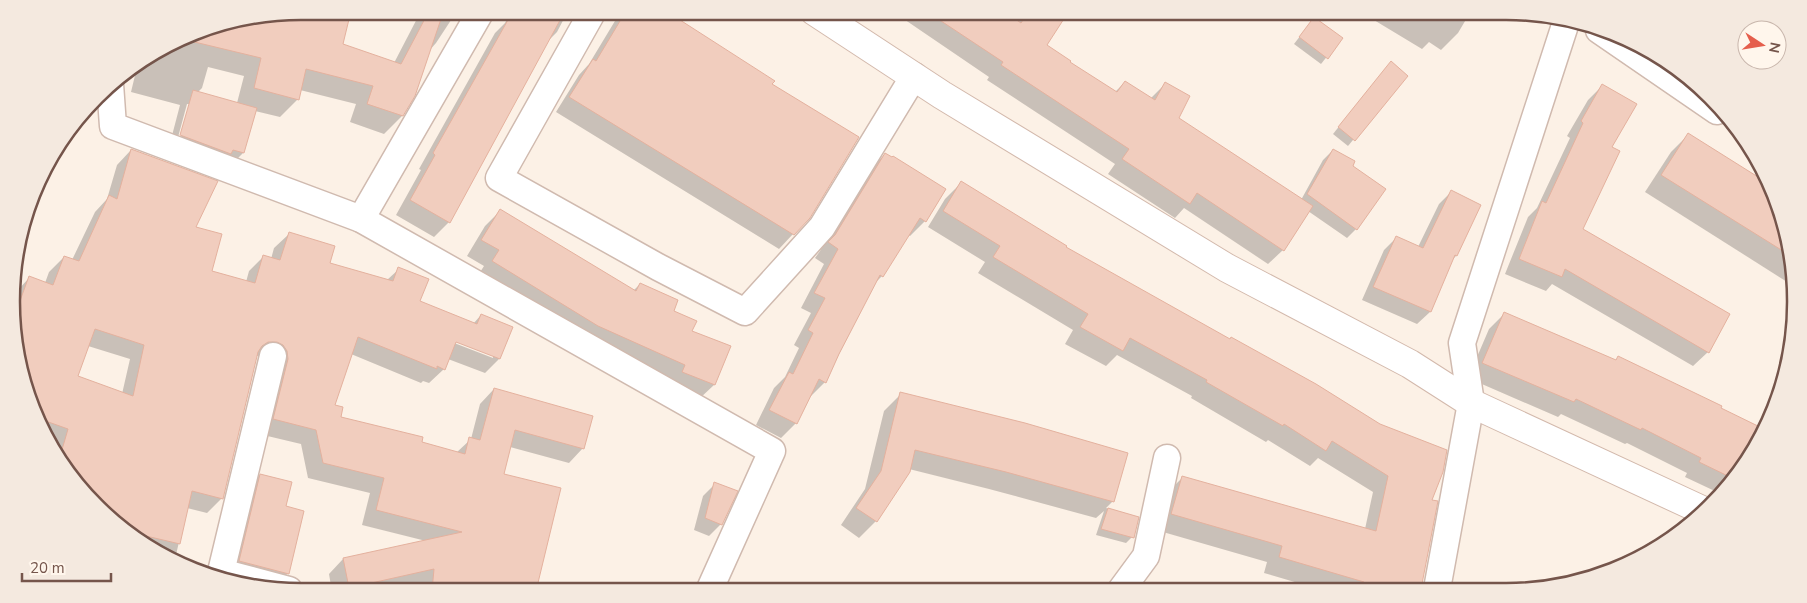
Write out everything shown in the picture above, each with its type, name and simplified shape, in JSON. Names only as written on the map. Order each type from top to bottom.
[{"type":"street","points":[[360,219],[475,20]]},
{"type":"street","points":[[588,20],[499,178],[658,267],[745,312],[822,227],[914,76]]},
{"type":"street","points":[[828,20],[914,76],[1227,268],[1410,364],[1471,404],[1696,508]]},
{"type":"street","points":[[1438,583],[1471,404],[1462,343],[1565,26]]},
{"type":"street","points":[[1619,44],[1707,104]]},
{"type":"street","points":[[111,94],[113,126],[360,219],[772,451],[713,583]]},
{"type":"street","points":[[221,571],[273,356]]},
{"type":"street","points":[[1127,583],[1146,556],[1167,458]]},
{"type":"building","points":[[349,20],[343,44],[401,64],[424,20],[441,20],[415,96],[403,116],[367,104],[373,86],[306,69],[299,100],[254,88],[261,58],[193,42],[247,25],[265,22]]},
{"type":"building","points":[[508,20],[560,20],[450,223],[410,200],[435,155],[433,153]]},
{"type":"building","points":[[621,20],[680,20],[775,81],[772,84],[859,137],[810,218],[794,235],[569,97],[593,59],[596,61]]},
{"type":"building","points":[[940,20],[1016,20],[1021,23],[1023,20],[1063,20],[1047,45],[1117,92],[1125,81],[1155,100],[1165,82],[1190,96],[1179,118],[1313,206],[1284,251],[1197,193],[1190,204],[1122,159],[1129,149],[1001,65],[1003,62]]},
{"type":"building","points":[[1312,20],[1318,20],[1343,38],[1328,59],[1299,37]]},
{"type":"building","points":[[1391,61],[1408,76],[1355,141],[1338,127]]},
{"type":"building","points":[[1602,84],[1637,104],[1612,147],[1620,151],[1583,229],[1730,314],[1709,353],[1565,269],[1562,277],[1519,259],[1542,201],[1546,203],[1583,123],[1581,121]]},
{"type":"building","points":[[193,90],[257,108],[244,153],[233,150],[231,154],[180,135]]},
{"type":"building","points":[[1688,133],[1758,177],[1772,211],[1783,251],[1661,175]]},
{"type":"building","points":[[131,149],[218,181],[196,227],[222,234],[212,271],[255,283],[263,255],[280,260],[289,232],[335,246],[330,263],[393,281],[398,267],[429,279],[420,301],[477,324],[481,314],[513,327],[500,359],[456,342],[445,370],[437,366],[437,369],[358,337],[335,405],[343,407],[341,417],[423,437],[422,442],[465,454],[469,437],[480,440],[494,388],[593,416],[584,449],[515,430],[504,474],[561,488],[538,583],[433,583],[434,569],[371,583],[348,583],[343,558],[462,532],[376,510],[384,478],[323,463],[316,430],[273,419],[288,359],[287,351],[283,345],[277,342],[268,342],[258,352],[223,499],[192,491],[180,544],[145,536],[102,501],[78,473],[62,449],[68,429],[47,421],[41,409],[25,356],[20,302],[29,276],[53,285],[64,256],[79,261],[109,195],[117,199]],"holes":[[[95,329],[144,345],[133,396],[78,376]]]},
{"type":"building","points":[[1333,149],[1355,161],[1353,166],[1386,189],[1357,230],[1307,194]]},
{"type":"building","points":[[885,153],[946,189],[926,222],[920,218],[883,277],[880,275],[826,383],[819,379],[797,424],[769,410],[789,372],[793,374],[813,333],[808,330],[825,298],[814,293],[838,249],[828,242],[835,235]]},
{"type":"building","points":[[961,181],[1066,247],[1230,339],[1231,337],[1316,384],[1380,424],[1447,450],[1443,472],[1432,500],[1438,501],[1422,583],[1364,583],[1279,557],[1282,546],[1171,514],[1182,476],[1376,531],[1388,476],[1332,441],[1326,451],[1284,424],[1283,426],[1206,382],[1207,380],[1130,338],[1123,351],[1080,327],[1088,314],[993,257],[1000,246],[943,211]]},
{"type":"building","points":[[1451,190],[1481,205],[1457,256],[1455,255],[1431,312],[1373,287],[1396,236],[1423,248]]},
{"type":"building","points":[[500,209],[636,291],[640,283],[678,300],[674,311],[697,321],[692,331],[731,346],[715,385],[682,372],[685,365],[598,326],[492,261],[499,250],[481,240]]},
{"type":"building","points":[[1504,312],[1616,360],[1618,356],[1722,406],[1721,408],[1758,426],[1740,458],[1727,476],[1699,462],[1701,458],[1642,428],[1641,430],[1576,399],[1574,402],[1482,363]]},
{"type":"building","points":[[900,392],[1025,423],[1128,453],[1114,502],[1006,472],[915,450],[910,472],[877,522],[856,508],[881,471]]},
{"type":"building","points":[[260,474],[292,482],[286,506],[304,511],[289,574],[239,561]]},
{"type":"building","points":[[714,482],[738,491],[722,525],[705,518]]},
{"type":"building","points":[[1108,508],[1139,517],[1134,538],[1101,529]]}]
